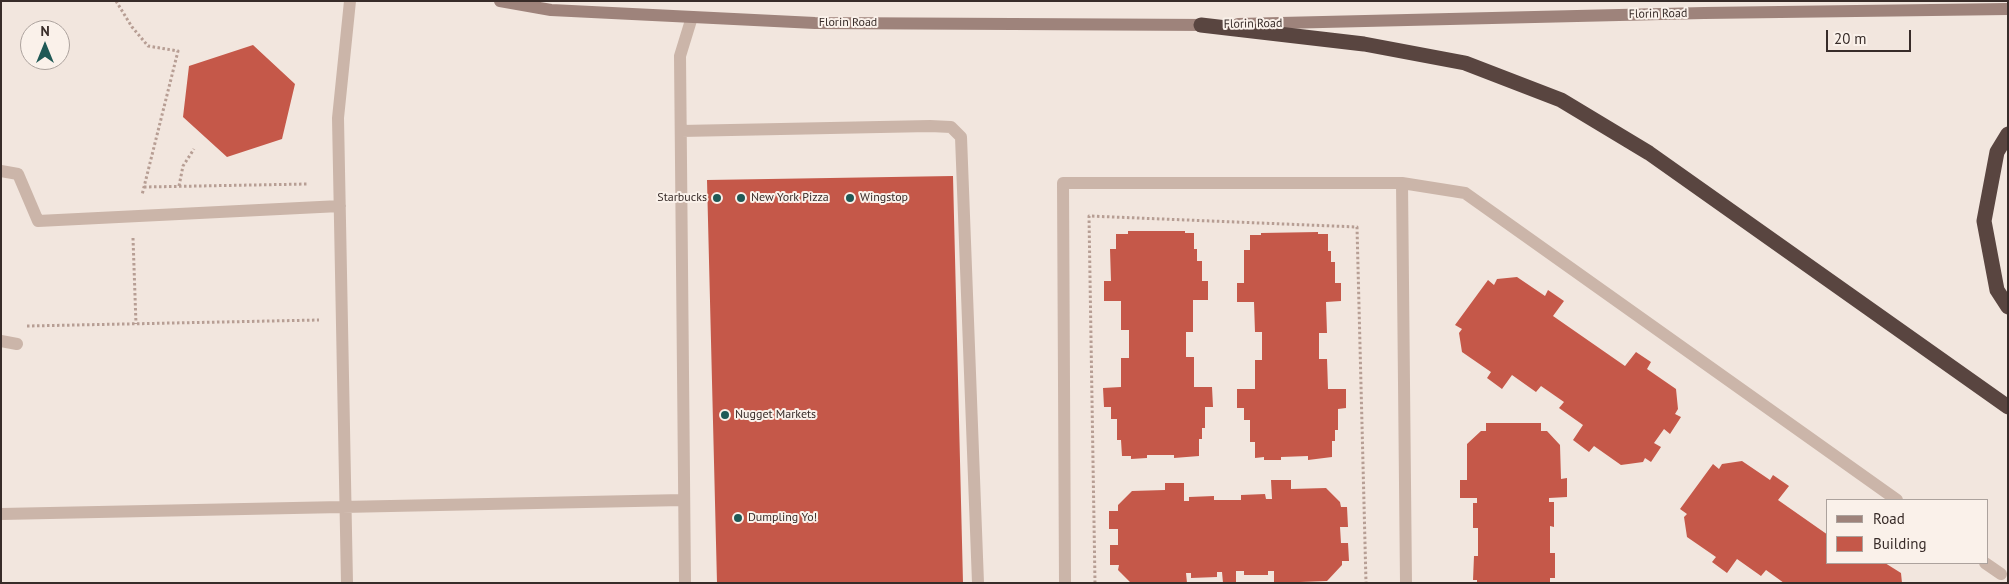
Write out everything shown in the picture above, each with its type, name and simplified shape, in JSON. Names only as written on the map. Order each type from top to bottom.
[{"type":"highway","points":[[1201,25],[1364,44],[1465,63],[1561,100],[1649,153],[2008,407]]},
{"type":"highway","points":[[2008,134],[1997,152],[1984,221],[1997,290],[2008,307]]},
{"type":"main road","name":"Florin Road","points":[[500,1],[551,10],[815,23],[1201,25],[1704,13],[2008,10]]},
{"type":"lane","points":[[347,583],[338,118],[350,1]]},
{"type":"lane","points":[[685,583],[680,56],[692,17]]},
{"type":"lane","points":[[681,131],[930,126],[951,127],[961,137],[978,583]]},
{"type":"lane","points":[[1,171],[18,174],[38,221],[340,206]]},
{"type":"lane","points":[[1065,583],[1063,183],[1402,183],[1465,193],[1896,499]]},
{"type":"lane","points":[[1402,183],[1406,583]]},
{"type":"lane","points":[[1,341],[17,344]]},
{"type":"lane","points":[[1,514],[683,500]]},
{"type":"lane","points":[[1986,564],[2001,579]]},
{"type":"path","points":[[116,1],[132,27],[148,46],[178,51],[133,227],[136,324]]},
{"type":"path","points":[[179,186],[183,166],[194,149]]},
{"type":"path","points":[[144,187],[307,184]]},
{"type":"path","points":[[1096,583],[1089,216],[1357,227],[1366,583]]},
{"type":"path","points":[[19,326],[319,320]]},
{"type":"building","points":[[253,45],[295,84],[282,139],[227,157],[183,117],[189,66]]},
{"type":"building","points":[[953,176],[963,583],[717,583],[707,180]]},
{"type":"building","points":[[1128,231],[1185,231],[1185,233],[1194,233],[1194,249],[1197,249],[1197,261],[1202,261],[1202,281],[1208,281],[1208,300],[1193,300],[1193,332],[1186,332],[1186,357],[1194,357],[1194,387],[1212,387],[1213,407],[1205,407],[1205,428],[1202,428],[1202,439],[1199,439],[1199,456],[1174,458],[1174,455],[1147,455],[1147,458],[1131,459],[1131,456],[1122,456],[1121,440],[1117,440],[1117,419],[1111,419],[1111,407],[1104,407],[1103,388],[1121,387],[1121,358],[1129,358],[1129,330],[1121,330],[1121,301],[1104,301],[1104,281],[1111,281],[1110,249],[1116,249],[1116,234],[1128,234]]},
{"type":"building","points":[[1318,232],[1318,234],[1328,234],[1328,251],[1331,251],[1331,262],[1335,262],[1335,283],[1341,283],[1341,301],[1326,302],[1327,333],[1319,333],[1319,359],[1327,359],[1328,389],[1346,389],[1346,408],[1338,409],[1338,430],[1335,430],[1335,441],[1332,441],[1332,457],[1308,460],[1308,456],[1281,457],[1281,460],[1264,460],[1264,457],[1255,458],[1255,442],[1250,442],[1250,420],[1244,420],[1244,408],[1237,408],[1237,389],[1255,389],[1255,360],[1262,360],[1262,332],[1255,332],[1254,302],[1237,302],[1237,283],[1244,283],[1244,250],[1250,250],[1250,235],[1261,235],[1261,233]]},
{"type":"building","points":[[1517,277],[1545,296],[1548,290],[1564,301],[1553,316],[1625,366],[1636,352],[1651,362],[1647,369],[1676,389],[1678,409],[1675,414],[1681,417],[1670,434],[1664,429],[1654,443],[1661,447],[1651,462],[1645,458],[1643,462],[1621,465],[1594,446],[1589,452],[1573,440],[1583,425],[1559,408],[1564,402],[1541,386],[1536,392],[1512,375],[1502,389],[1487,378],[1491,372],[1462,352],[1459,333],[1462,329],[1455,325],[1488,280],[1494,285],[1497,279]]},
{"type":"building","points":[[1486,423],[1541,423],[1541,431],[1547,431],[1560,445],[1561,479],[1567,478],[1567,497],[1549,498],[1549,502],[1554,502],[1554,527],[1550,526],[1550,553],[1555,553],[1555,578],[1550,578],[1550,583],[1477,583],[1477,580],[1473,580],[1474,556],[1478,556],[1478,528],[1473,528],[1473,503],[1477,503],[1477,498],[1460,498],[1460,480],[1467,480],[1467,444],[1481,431],[1486,431]]},
{"type":"building","points":[[1742,461],[1770,480],[1773,475],[1789,486],[1778,500],[1826,534],[1826,564],[1887,564],[1901,573],[1902,583],[1784,583],[1766,570],[1761,576],[1737,559],[1727,573],[1712,562],[1716,557],[1687,537],[1684,517],[1687,514],[1680,509],[1713,464],[1719,469],[1722,464]]},
{"type":"building","points":[[1271,480],[1291,480],[1291,489],[1326,488],[1340,502],[1341,507],[1347,507],[1348,527],[1340,527],[1341,543],[1348,543],[1349,561],[1342,561],[1342,565],[1327,581],[1274,583],[1274,571],[1268,571],[1268,575],[1244,575],[1244,571],[1236,571],[1236,583],[1223,583],[1222,572],[1217,572],[1217,577],[1191,578],[1191,573],[1186,573],[1187,583],[1131,583],[1118,570],[1119,565],[1110,565],[1110,545],[1118,545],[1118,529],[1109,529],[1109,511],[1118,511],[1118,505],[1132,491],[1165,490],[1165,483],[1184,483],[1184,501],[1189,501],[1189,497],[1214,496],[1214,500],[1241,500],[1241,495],[1265,494],[1266,499],[1272,499]]},
{"type":"place","name":"Starbucks","points":[[717,198]]},
{"type":"place","name":"New York Pizza","points":[[741,198]]},
{"type":"place","name":"Wingstop","points":[[850,198]]},
{"type":"place","name":"Nugget Markets","points":[[725,415]]},
{"type":"place","name":"Dumpling Yo!","points":[[738,518]]}]
